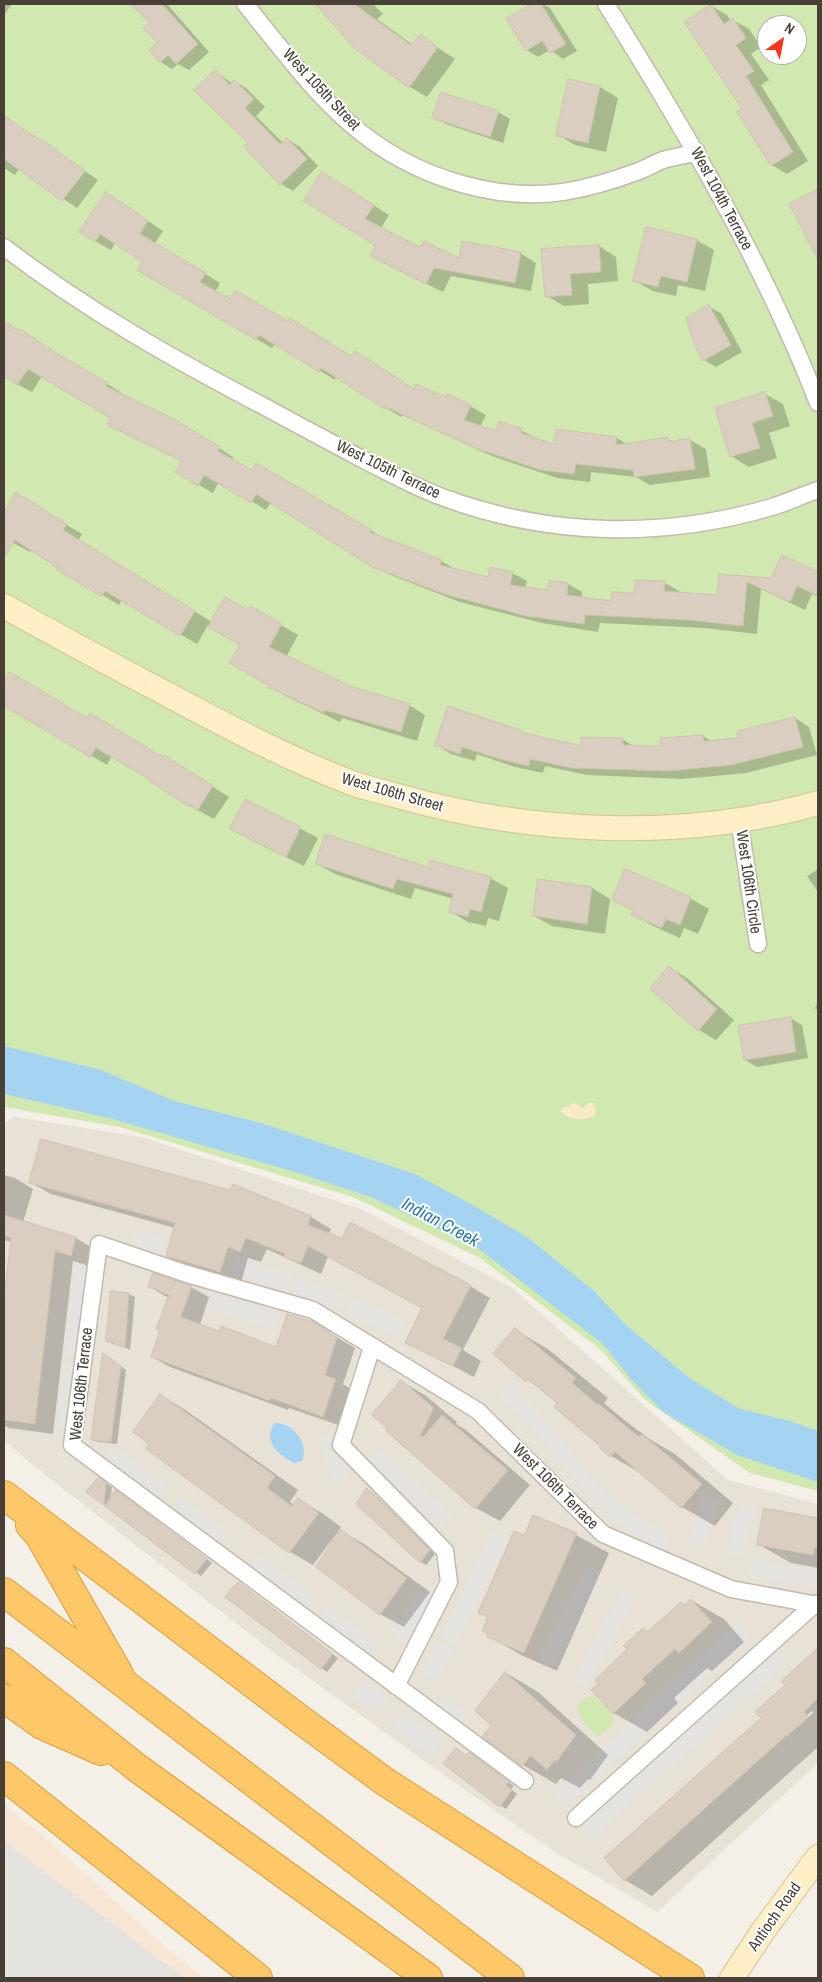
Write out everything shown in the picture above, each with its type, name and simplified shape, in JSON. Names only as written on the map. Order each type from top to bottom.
[{"type":"highway","points":[[4,1496],[40,1535],[125,1684]]},
{"type":"highway","points":[[4,1496],[300,1720],[384,1781],[690,1978]]},
{"type":"highway","points":[[4,1592],[510,1978]]},
{"type":"highway","points":[[4,1662],[136,1767],[428,1978]]},
{"type":"highway","points":[[4,1698],[42,1725],[136,1767]]},
{"type":"highway","points":[[4,1776],[258,1978]]},
{"type":"street","name":"West 105th Street","points":[[245,4],[305,77],[336,112],[355,129],[402,161],[439,177],[481,189],[519,194],[562,192],[586,188],[639,171],[664,160],[697,152]]},
{"type":"street","name":"West 104th Terrace","points":[[606,4],[697,152],[767,285],[818,403]]},
{"type":"street","name":"West 105th Terrace","points":[[4,247],[31,268],[114,324],[187,366],[402,480],[441,497],[491,514],[542,524],[609,530],[660,529],[709,522],[772,506],[818,490]]},
{"type":"street","name":"West 106th Street","points":[[4,606],[214,720],[302,762],[355,784],[425,804],[492,818],[551,825],[617,829],[704,824],[773,814],[818,803]]},
{"type":"street","name":"West 106th Circle","points":[[739,819],[758,944]]},
{"type":"street","name":"West 106th Terrace","points":[[525,1782],[72,1445],[99,1244],[187,1274],[313,1310],[478,1411],[603,1534],[731,1589],[817,1604]]},
{"type":"street","points":[[372,1346],[341,1446],[445,1551],[449,1582],[396,1686]]},
{"type":"street","name":"West 106th Terrace","points":[[576,1818],[817,1604]]},
{"type":"street","name":"Antioch Road","points":[[732,1978],[763,1930],[818,1857]]},
{"type":"shaded area","points":[[14,1117],[142,1137],[361,1209],[511,1287],[728,1480],[818,1504],[818,1763],[657,1912],[555,1852],[451,1780],[277,1655],[34,1466],[4,1440],[4,1123]]},
{"type":"shaded area","points":[[134,1230],[165,1239],[160,1254],[129,1245]]},
{"type":"shaded area","points":[[237,1258],[292,1274],[287,1291],[229,1273]]},
{"type":"shaded area","points":[[76,1262],[92,1264],[81,1355],[65,1354]]},
{"type":"shaded area","points":[[296,1277],[347,1295],[342,1310],[290,1293]]},
{"type":"shaded area","points":[[208,1290],[280,1314],[274,1330],[202,1307]]},
{"type":"shaded area","points":[[351,1296],[404,1321],[398,1337],[345,1313]]},
{"type":"shaded area","points":[[64,1364],[79,1365],[71,1430],[57,1427]]},
{"type":"shaded area","points":[[507,1384],[524,1397],[552,1427],[580,1464],[603,1490],[626,1509],[670,1536],[665,1551],[638,1537],[611,1519],[589,1497],[529,1423],[497,1395]]},
{"type":"shaded area","points":[[319,1436],[331,1436],[350,1471],[340,1483],[330,1473]]},
{"type":"shaded area","points":[[115,1446],[166,1485],[157,1498],[104,1458]]},
{"type":"shaded area","points":[[379,1448],[452,1515],[441,1528],[368,1460]]},
{"type":"shaded area","points":[[180,1496],[226,1530],[217,1544],[171,1508]]},
{"type":"shaded area","points":[[704,1496],[720,1500],[703,1547],[688,1542]]},
{"type":"shaded area","points":[[740,1504],[756,1507],[742,1557],[726,1552]]},
{"type":"shaded area","points":[[492,1530],[508,1538],[456,1646],[440,1638]]},
{"type":"shaded area","points":[[259,1554],[315,1596],[305,1610],[249,1567]]},
{"type":"shaded area","points":[[752,1559],[818,1571],[818,1588],[749,1575]]},
{"type":"shaded area","points":[[588,1566],[603,1575],[552,1665],[538,1658]]},
{"type":"shaded area","points":[[422,1582],[439,1591],[411,1646],[393,1637]]},
{"type":"shaded area","points":[[622,1590],[636,1597],[587,1687],[573,1680]]},
{"type":"shaded area","points":[[329,1606],[380,1645],[370,1660],[317,1619]]},
{"type":"shaded area","points":[[738,1622],[752,1636],[565,1808],[553,1794]]},
{"type":"shaded area","points":[[435,1641],[453,1649],[439,1682],[421,1674]]},
{"type":"shaded area","points":[[775,1647],[788,1663],[592,1838],[581,1827]]},
{"type":"shaded area","points":[[363,1680],[389,1699],[377,1715],[351,1696]]},
{"type":"shaded area","points":[[441,1694],[466,1713],[458,1725],[431,1707]]},
{"type":"shaded area","points":[[403,1711],[442,1740],[431,1756],[392,1727]]},
{"type":"shaded area","points":[[4,1805],[39,1832],[170,1951],[204,1978],[4,1978]]},
{"type":"shaded area","points":[[4,1841],[184,1978],[4,1978]]},
{"type":"green space","points":[[4,4],[818,4],[818,1491],[750,1473],[644,1399],[601,1350],[480,1258],[353,1197],[120,1127],[4,1107]]},
{"type":"green space","points":[[589,1697],[605,1706],[614,1722],[607,1730],[597,1736],[580,1716],[578,1710],[582,1701]]},
{"type":"sand","points":[[573,1102],[583,1108],[588,1103],[594,1103],[596,1112],[594,1116],[576,1119],[568,1117],[560,1111],[563,1107],[570,1106]]},
{"type":"water","name":"Indian Creek","points":[[4,1046],[101,1070],[174,1101],[261,1123],[415,1174],[527,1237],[594,1291],[627,1326],[692,1380],[740,1409],[790,1421],[818,1431],[818,1482],[737,1455],[663,1412],[630,1378],[603,1344],[475,1246],[373,1198],[298,1173],[113,1119],[4,1094]]},
{"type":"water","points":[[274,1423],[288,1426],[298,1435],[304,1448],[302,1461],[294,1463],[274,1447],[270,1436]]},
{"type":"building","points":[[131,4],[162,4],[198,44],[176,64],[168,55],[160,63],[149,50],[157,43],[143,28],[149,23]]},
{"type":"building","points":[[316,4],[354,4],[411,45],[420,34],[438,47],[409,88],[354,48]]},
{"type":"building","points":[[532,4],[541,4],[566,44],[550,53],[542,41],[526,51],[506,19]]},
{"type":"building","points":[[711,5],[724,24],[733,18],[746,38],[736,45],[754,71],[746,76],[793,152],[771,166],[737,112],[742,109],[684,22]]},
{"type":"building","points":[[215,70],[230,85],[234,80],[254,99],[245,108],[280,144],[287,138],[307,159],[280,185],[244,147],[248,143],[194,90]]},
{"type":"building","points":[[568,79],[600,86],[588,143],[556,136]]},
{"type":"building","points":[[441,92],[499,111],[490,137],[432,118]]},
{"type":"building","points":[[4,115],[85,171],[62,201],[4,159]]},
{"type":"building","points":[[322,172],[374,205],[365,219],[420,247],[424,241],[459,258],[462,241],[521,252],[515,283],[434,268],[426,284],[370,256],[376,246],[304,201]]},
{"type":"building","points":[[818,189],[818,260],[789,204]]},
{"type":"building","points":[[106,192],[148,221],[140,234],[206,273],[200,282],[230,299],[235,290],[288,321],[290,318],[351,356],[355,351],[414,389],[416,384],[446,397],[447,394],[471,405],[464,420],[496,431],[499,421],[522,429],[521,433],[554,444],[556,429],[617,437],[616,445],[668,437],[669,442],[690,438],[695,469],[634,477],[633,470],[576,464],[574,474],[540,470],[475,448],[386,407],[385,409],[321,368],[319,372],[259,335],[256,340],[137,270],[142,262],[100,234],[95,242],[79,232]]},
{"type":"building","points":[[646,227],[697,239],[687,282],[661,276],[658,287],[633,281]]},
{"type":"building","points":[[599,245],[601,272],[570,274],[572,295],[545,297],[541,249]]},
{"type":"building","points":[[709,305],[731,345],[703,361],[695,346],[686,318]]},
{"type":"building","points":[[4,321],[108,383],[106,386],[174,419],[220,447],[218,451],[252,470],[256,463],[372,530],[370,532],[442,560],[440,565],[488,577],[490,567],[513,572],[510,585],[548,590],[549,580],[568,583],[567,595],[611,601],[612,592],[634,593],[635,580],[665,581],[664,591],[717,595],[719,574],[771,578],[782,555],[818,572],[818,596],[797,586],[790,602],[747,582],[743,626],[689,620],[585,615],[584,624],[526,616],[444,594],[372,567],[256,494],[251,503],[204,475],[198,486],[175,472],[182,461],[107,425],[110,418],[28,369],[17,385],[4,376]]},
{"type":"building","points":[[765,392],[773,416],[752,423],[760,448],[730,457],[715,408]]},
{"type":"building","points":[[16,492],[67,524],[63,530],[195,611],[180,636],[105,591],[102,597],[57,570],[58,568],[15,540],[4,558],[4,512]]},
{"type":"building","points":[[225,597],[248,610],[251,606],[282,624],[269,647],[350,686],[410,704],[401,732],[325,710],[324,713],[268,687],[268,685],[229,663],[240,645],[208,627]]},
{"type":"building","points":[[10,672],[87,718],[90,713],[163,757],[164,755],[213,786],[198,810],[188,806],[149,779],[96,748],[90,757],[4,706],[4,683]]},
{"type":"building","points":[[448,706],[520,730],[520,732],[581,746],[581,737],[623,738],[623,745],[660,746],[660,738],[703,735],[704,741],[739,738],[737,731],[795,717],[803,747],[731,765],[668,771],[571,768],[530,759],[529,766],[462,747],[460,754],[435,746]]},
{"type":"building","points":[[245,799],[301,827],[286,857],[230,829]]},
{"type":"building","points":[[325,834],[428,867],[430,860],[491,877],[481,912],[470,909],[468,917],[449,912],[453,894],[397,879],[393,889],[316,864]]},
{"type":"building","points":[[625,869],[691,897],[680,925],[666,919],[662,928],[631,915],[633,910],[612,900]]},
{"type":"building","points":[[538,879],[592,887],[587,924],[533,916]]},
{"type":"building","points":[[669,966],[717,1009],[698,1031],[650,989]]},
{"type":"building","points":[[791,1017],[796,1052],[744,1060],[738,1026]]},
{"type":"building","points":[[41,1139],[230,1190],[233,1184],[311,1216],[308,1225],[342,1238],[350,1222],[471,1285],[443,1339],[462,1348],[453,1366],[405,1343],[422,1308],[308,1246],[301,1263],[284,1257],[285,1254],[246,1238],[240,1252],[228,1247],[220,1272],[166,1256],[175,1223],[29,1183]]},
{"type":"building","points":[[4,1215],[76,1237],[71,1256],[55,1251],[35,1424],[4,1420],[4,1296],[11,1238],[4,1236]]},
{"type":"building","points":[[153,1273],[192,1286],[181,1317],[219,1331],[221,1326],[276,1347],[287,1314],[314,1322],[330,1332],[329,1334],[337,1337],[325,1375],[336,1379],[323,1417],[271,1398],[270,1401],[151,1357],[160,1330],[156,1329],[169,1295],[148,1287]]},
{"type":"building","points":[[111,1291],[129,1293],[125,1348],[106,1341]]},
{"type":"building","points":[[515,1328],[576,1378],[572,1383],[598,1405],[639,1437],[642,1434],[702,1484],[681,1508],[615,1452],[610,1457],[600,1446],[554,1407],[557,1403],[528,1379],[526,1382],[493,1354]]},
{"type":"building","points":[[103,1353],[121,1366],[111,1442],[91,1440]]},
{"type":"building","points":[[401,1380],[434,1408],[420,1436],[423,1437],[442,1415],[508,1470],[475,1509],[385,1430],[387,1428],[372,1415]]},
{"type":"building","points":[[160,1394],[275,1476],[267,1488],[292,1506],[298,1498],[319,1513],[289,1553],[146,1449],[149,1444],[133,1432]]},
{"type":"building","points":[[99,1477],[106,1483],[104,1505],[86,1492]]},
{"type":"building","points":[[367,1488],[430,1550],[420,1563],[356,1504]]},
{"type":"building","points":[[116,1490],[207,1559],[195,1574],[105,1506]]},
{"type":"building","points":[[764,1508],[818,1518],[818,1548],[815,1548],[813,1555],[757,1545]]},
{"type":"building","points":[[533,1515],[577,1533],[524,1653],[487,1637],[488,1634],[482,1631],[488,1617],[478,1613],[514,1531],[524,1535]]},
{"type":"building","points":[[340,1529],[407,1578],[380,1615],[316,1567]]},
{"type":"building","points":[[238,1582],[333,1654],[321,1669],[225,1597]]},
{"type":"building","points":[[691,1599],[712,1622],[679,1653],[675,1649],[642,1679],[646,1683],[613,1714],[591,1690],[598,1684],[595,1680],[627,1649],[623,1646],[643,1628],[647,1632],[681,1602],[684,1605]]},
{"type":"building","points":[[818,1648],[818,1698],[804,1712],[808,1716],[624,1881],[604,1858],[761,1718],[755,1712],[785,1685],[782,1681]]},
{"type":"building","points":[[505,1672],[576,1735],[556,1762],[555,1760],[547,1770],[531,1756],[522,1766],[482,1737],[491,1725],[475,1711]]},
{"type":"building","points":[[456,1748],[466,1755],[469,1752],[509,1782],[506,1785],[512,1790],[500,1807],[443,1764]]}]
